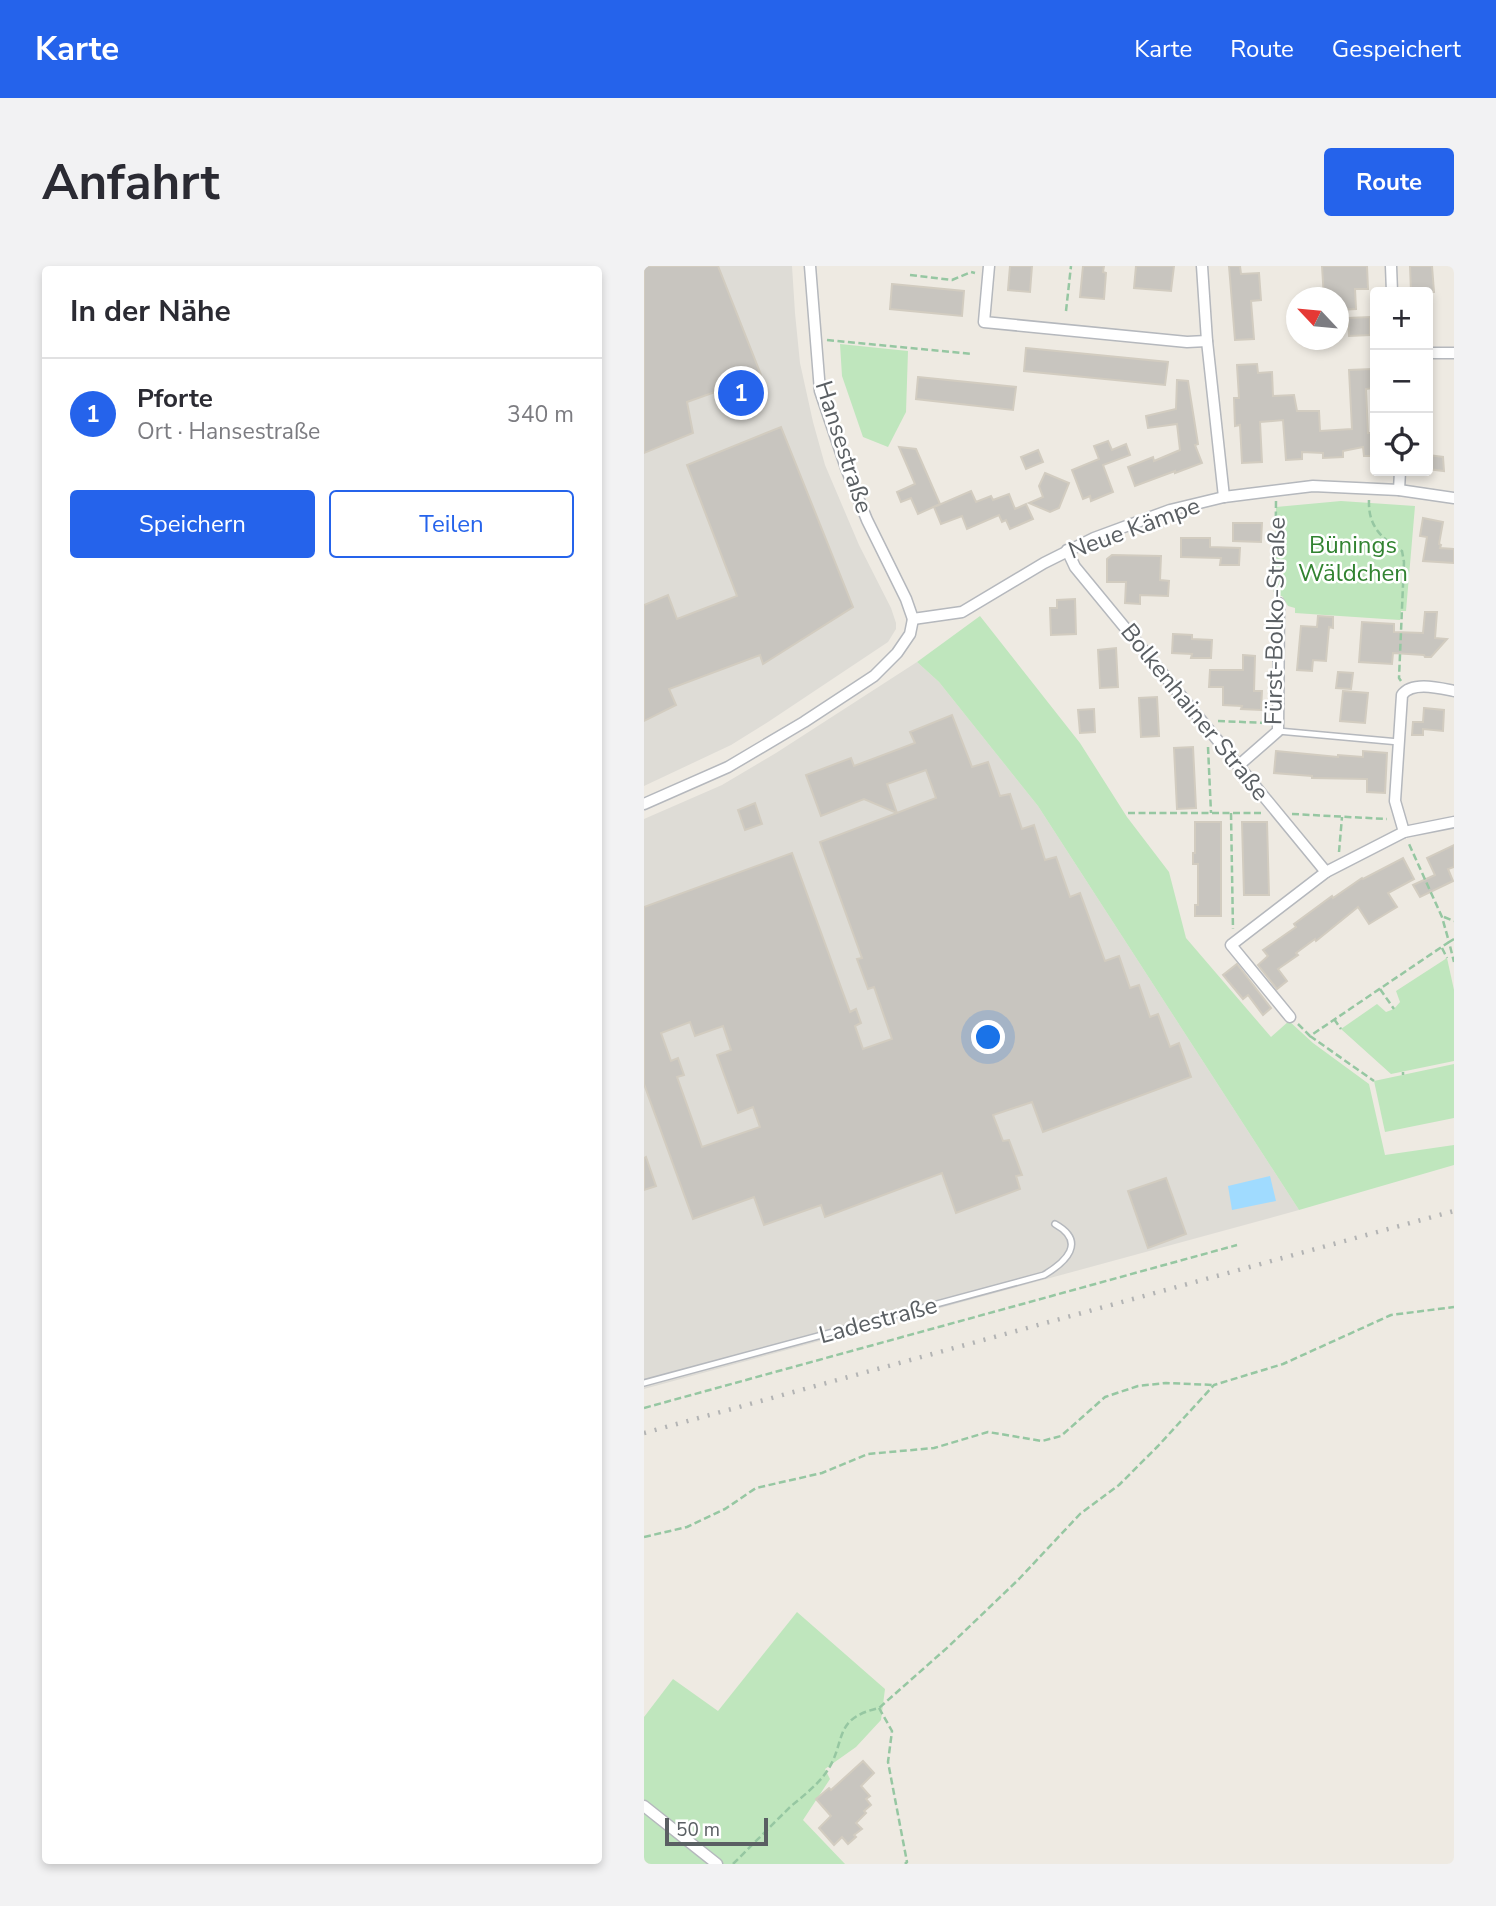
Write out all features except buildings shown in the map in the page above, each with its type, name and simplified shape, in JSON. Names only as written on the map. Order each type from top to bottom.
[{"type":"street","name":"Hansestraße","points":[[810,266],[820,391],[867,520],[913,619]]},
{"type":"street","points":[[1202,266],[1207,341],[1224,497]]},
{"type":"street","points":[[1391,266],[1392,287]]},
{"type":"street","points":[[989,270],[984,322],[1187,342],[1207,341]]},
{"type":"street","points":[[1433,353],[1454,353]]},
{"type":"street","points":[[1399,490],[1400,476]]},
{"type":"street","name":"Neue Kämpe","points":[[913,619],[962,612],[1067,550],[1170,510],[1224,497],[1313,486],[1399,490],[1454,498]]},
{"type":"street","name":"Bolkenhainer Straße","points":[[1067,550],[1076,568],[1326,872]]},
{"type":"street","name":"Fürst-Bolko-Straße","points":[[1238,766],[1278,732],[1279,603]]},
{"type":"street","points":[[644,804],[728,767],[874,676],[897,653],[910,634],[913,619]]},
{"type":"street","points":[[1404,832],[1395,801],[1402,695],[1414,687],[1454,691]]},
{"type":"street","points":[[1290,1017],[1231,945],[1326,872],[1404,832],[1454,822]]},
{"type":"street","points":[[644,1806],[716,1864]]},
{"type":"lane","points":[[1278,732],[1399,742]]},
{"type":"lane","name":"Ladestraße","points":[[644,1384],[1044,1275],[1062,1265],[1070,1253],[1071,1242],[1066,1231],[1055,1224]]},
{"type":"path","points":[[1066,311],[1071,266]]},
{"type":"path","points":[[910,275],[953,280],[971,272],[989,270]]},
{"type":"path","points":[[827,340],[972,354]]},
{"type":"path","points":[[1369,499],[1368,515],[1382,536],[1402,551],[1404,562],[1399,678],[1406,690]]},
{"type":"path","name":"Fürst-Bolko-Straße","points":[[1276,501],[1275,596],[1279,603]]},
{"type":"path","points":[[1201,720],[1266,722],[1278,732]]},
{"type":"path","points":[[1208,737],[1212,813]]},
{"type":"path","points":[[1231,813],[1232,926],[1239,939]]},
{"type":"path","points":[[1338,866],[1342,817]]},
{"type":"path","points":[[1404,832],[1442,917],[1454,962]]},
{"type":"path","points":[[1442,917],[1454,921]]},
{"type":"path","points":[[1310,1036],[1454,939]]},
{"type":"path","points":[[1442,947],[1447,958]]},
{"type":"path","points":[[1380,989],[1394,1009]]},
{"type":"path","points":[[1290,1017],[1310,1036],[1374,1081]]},
{"type":"path","points":[[1334,1019],[1341,1029]]},
{"type":"path","points":[[644,1408],[1237,1245]]},
{"type":"path","points":[[644,1537],[687,1527],[725,1509],[756,1488],[822,1473],[868,1454],[934,1448],[988,1432],[1042,1440],[1061,1436],[1105,1397],[1138,1386],[1166,1383],[1214,1385],[1283,1364],[1391,1315],[1454,1307]]},
{"type":"path","points":[[733,1864],[824,1776],[836,1758],[841,1732],[854,1717],[879,1708],[983,1613],[1080,1514],[1119,1485],[1158,1447],[1214,1385]]},
{"type":"path","points":[[879,1708],[892,1731],[888,1762],[906,1863]]},
{"type":"shaded area","points":[[644,266],[792,266],[800,363],[825,465],[859,545],[891,608],[896,629],[888,642],[768,722],[731,745],[644,786]]},
{"type":"shaded area","points":[[917,662],[939,682],[1038,806],[1299,1210],[644,1389],[644,819],[722,785]]},
{"type":"green space","points":[[840,344],[908,351],[906,412],[888,447],[863,437],[842,376]]},
{"type":"green space","name":"Bünings Wäldchen","points":[[1341,501],[1415,506],[1406,611],[1401,611],[1400,620],[1295,613],[1295,608],[1288,606],[1282,596],[1275,596],[1276,507]]},
{"type":"green space","points":[[980,616],[1080,743],[1127,817],[1169,872],[1186,938],[1271,1037],[1289,1021],[1313,1043],[1369,1084],[1385,1155],[1454,1145],[1454,1165],[1299,1210],[1038,806],[939,682],[917,662]]},
{"type":"green space","points":[[1447,958],[1454,990],[1454,1061],[1391,1074],[1341,1029],[1377,1004],[1386,1012],[1394,1009],[1400,1002],[1396,991]]},
{"type":"green space","points":[[1454,1064],[1454,1118],[1385,1132],[1374,1081]]},
{"type":"green space","points":[[797,1612],[885,1689],[881,1720],[856,1747],[825,1769],[830,1779],[803,1820],[845,1864],[644,1864],[644,1717],[673,1679],[718,1711]]},
{"type":"water","points":[[1270,1176],[1276,1201],[1232,1210],[1228,1186]]},
{"type":"railway","points":[[644,1433],[1454,1211]]},
{"type":"place","name":"Pforte","points":[[741,393]]}]
